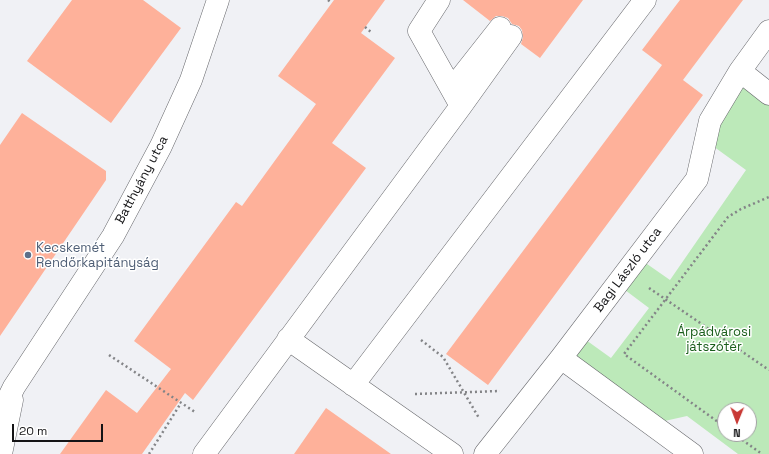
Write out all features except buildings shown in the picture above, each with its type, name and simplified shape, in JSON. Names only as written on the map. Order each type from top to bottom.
[{"type":"street","name":"Batthyány utca","points":[[0,415],[5,396],[112,236],[160,146],[191,80],[218,0]]},
{"type":"street","points":[[439,0],[419,31],[456,98]]},
{"type":"street","points":[[361,390],[400,324],[645,0]]},
{"type":"street","name":"Bagi László utca","points":[[485,454],[561,358],[697,179],[710,121],[740,71],[769,31]]},
{"type":"street","points":[[204,454],[288,339],[456,98],[506,32],[476,58],[456,66],[445,65],[435,59]]},
{"type":"street","points":[[456,98],[476,58]]},
{"type":"street","points":[[740,71],[769,94]]},
{"type":"street","points":[[288,339],[452,454]]},
{"type":"street","points":[[561,358],[692,454]]},
{"type":"street","points":[[1,454],[5,396]]},
{"type":"path","points":[[328,0],[332,2]]},
{"type":"path","points":[[366,27],[371,32]]},
{"type":"path","points":[[717,421],[624,354],[728,217],[741,209],[769,197]]},
{"type":"path","points":[[626,272],[769,370]]},
{"type":"path","points":[[400,324],[443,357],[480,419]]},
{"type":"path","points":[[109,355],[195,412]]},
{"type":"path","points":[[361,390],[464,393],[503,391]]},
{"type":"path","points":[[149,454],[181,403]]},
{"type":"path","points":[[745,442],[762,454]]},
{"type":"green space","name":"Árpádvárosi játszótér","points":[[740,71],[769,94],[769,454],[738,454],[722,442],[757,442],[757,402],[717,402],[717,438],[687,416],[651,424],[561,358],[579,335],[611,358],[649,308],[617,284],[637,257],[670,280],[746,170],[706,141]]},
{"type":"place","name":"Kecskemét Rendőrkapitányság","points":[[28,255]]}]
